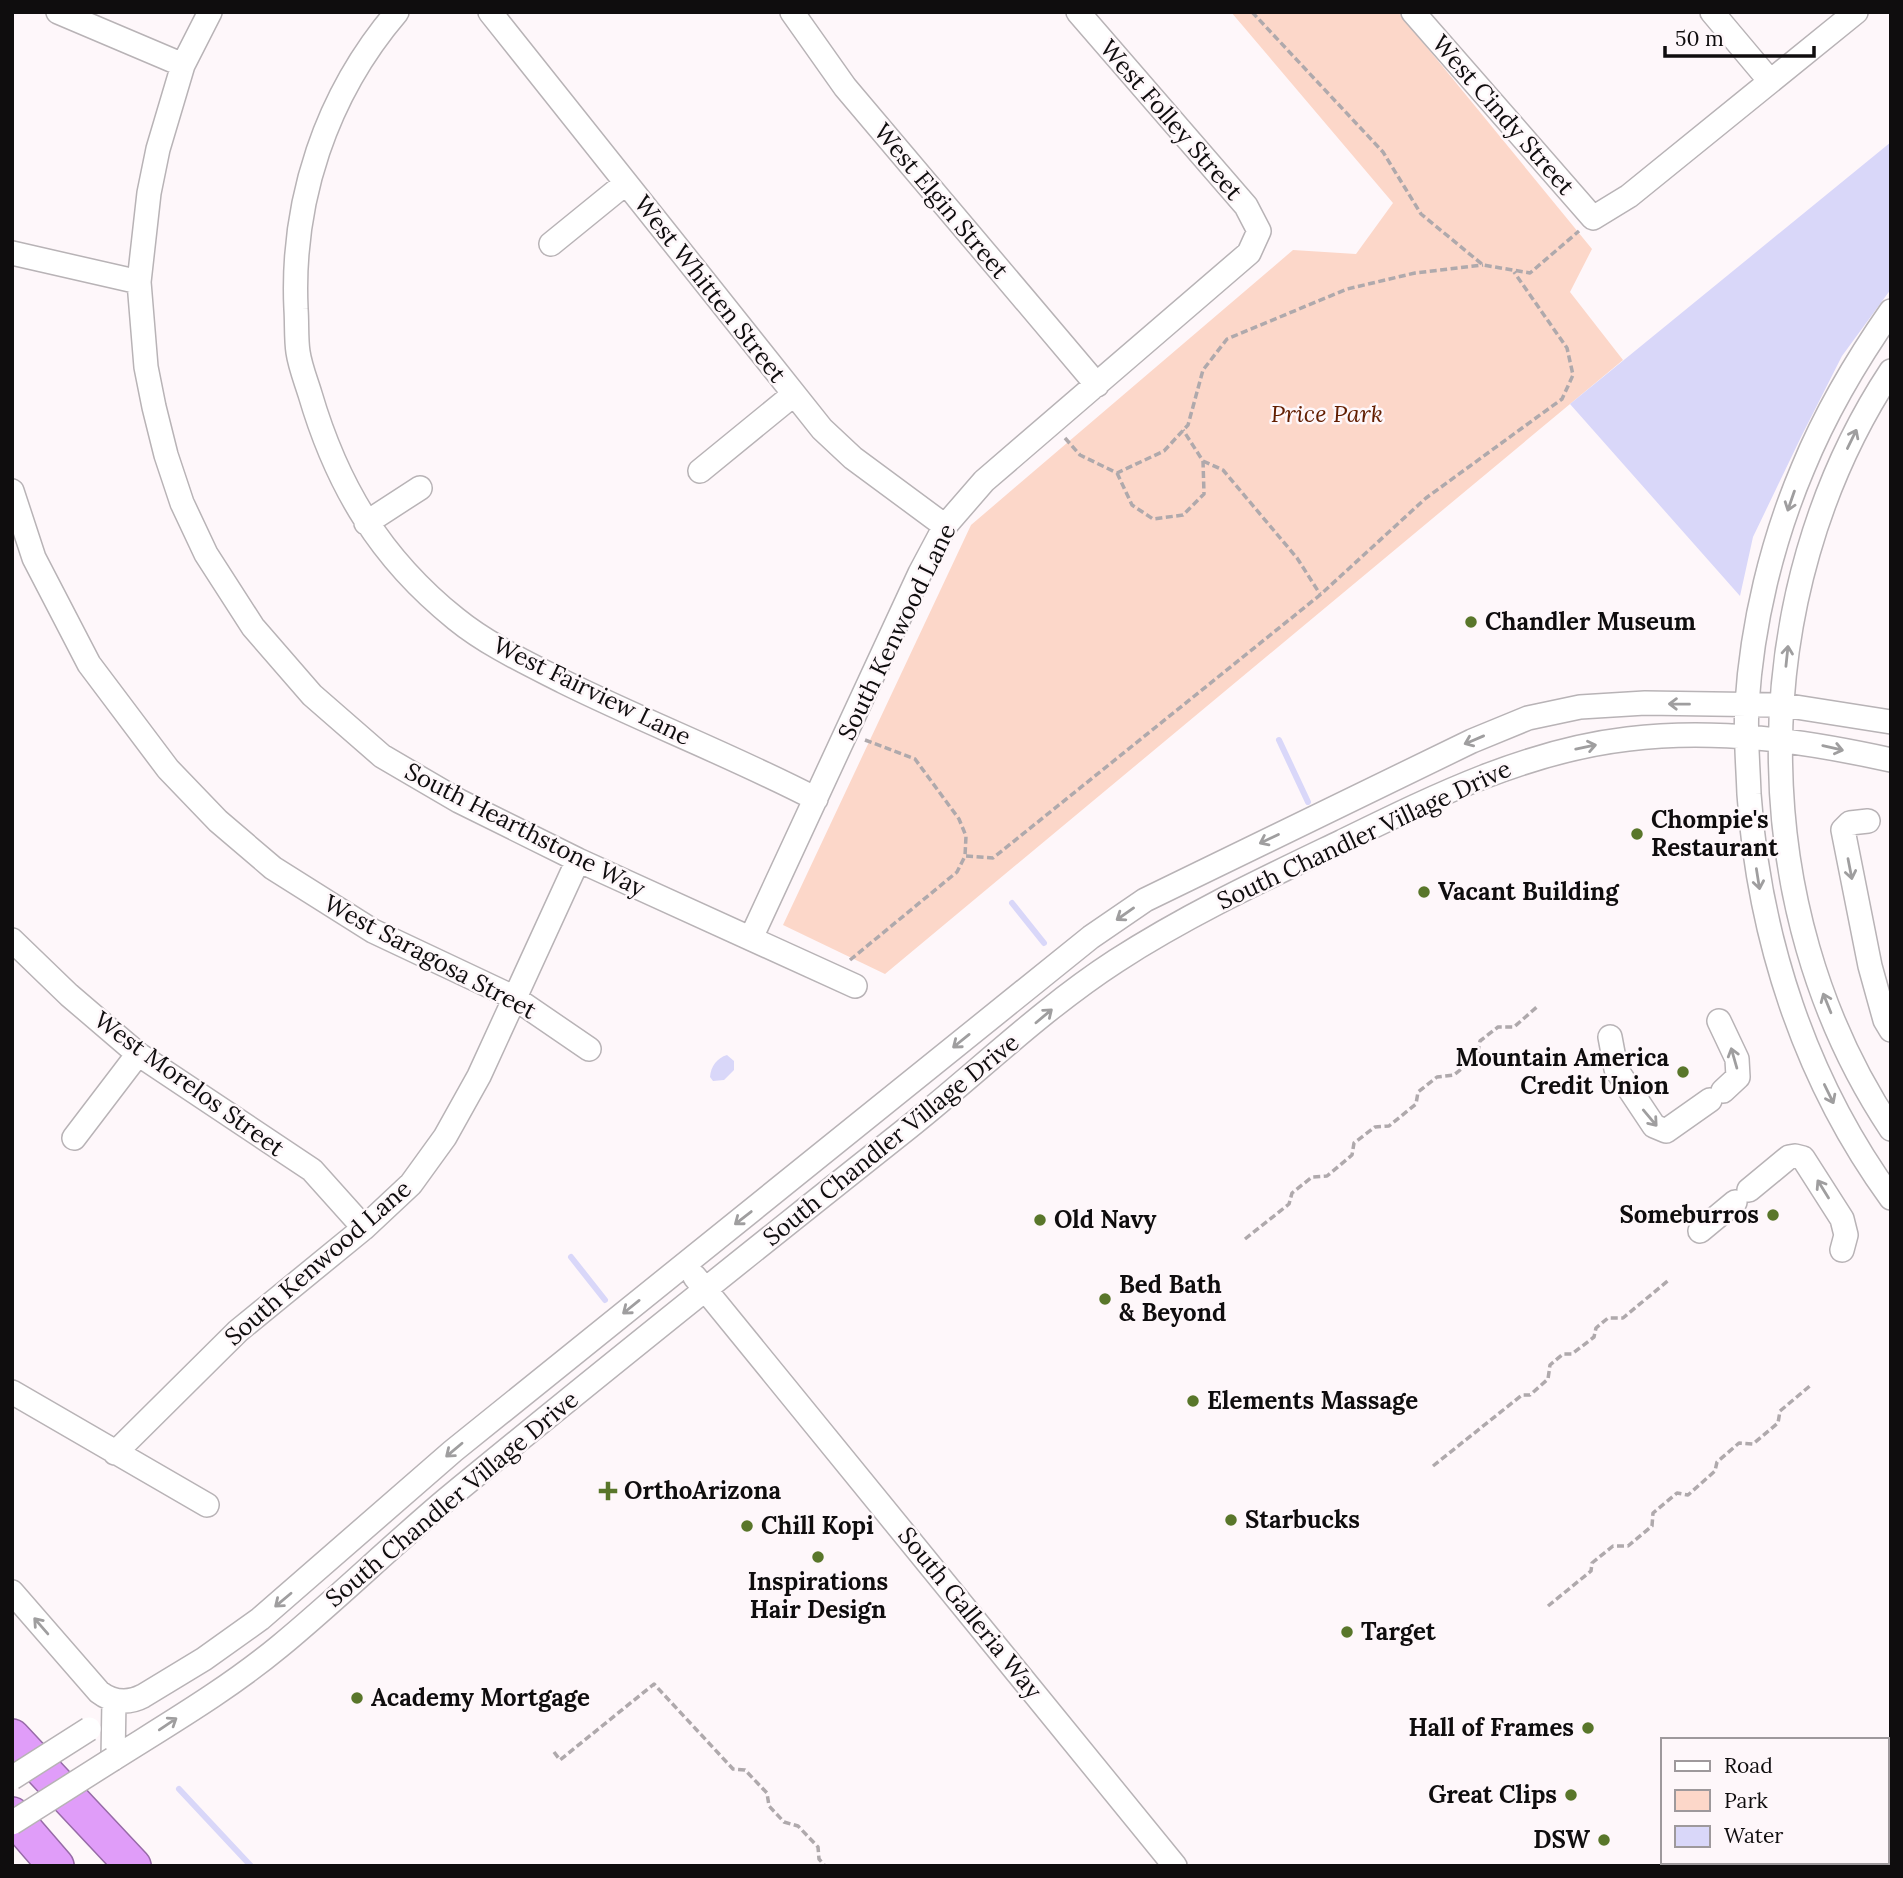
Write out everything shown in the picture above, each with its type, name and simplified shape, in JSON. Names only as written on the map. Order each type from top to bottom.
[{"type":"highway","points":[[12,1737],[133,1866]]},
{"type":"highway","points":[[12,1815],[56,1866]]},
{"type":"street","points":[[58,12],[183,65]]},
{"type":"street","name":"South Hearthstone Way","points":[[210,12],[183,65],[153,171],[142,241],[139,282],[146,367],[166,455],[183,503],[206,554],[253,626],[312,695],[382,756],[459,802],[578,860],[847,982]]},
{"type":"street","name":"West Fairview Lane","points":[[397,12],[372,41],[331,116],[307,180],[294,270],[298,352],[320,429],[341,478],[366,523],[411,578],[456,620],[506,653],[590,695],[816,799]]},
{"type":"street","name":"West Whitten Street","points":[[490,12],[822,429],[853,458],[945,526]]},
{"type":"street","name":"West Elgin Street","points":[[792,12],[845,87],[1097,384]]},
{"type":"street","name":"West Folley Street","points":[[1078,12],[1246,206],[1259,231]]},
{"type":"street","name":"West Cindy Street","points":[[1413,12],[1593,218]]},
{"type":"street","points":[[1712,12],[1770,81]]},
{"type":"street","points":[[1593,218],[1629,196],[1856,12]]},
{"type":"street","name":"West Whitten Street","points":[[551,244],[626,183]]},
{"type":"street","name":"South Kenwood Lane","points":[[751,938],[920,573],[945,526],[984,481],[1249,253],[1259,231]]},
{"type":"street","points":[[12,253],[139,282]]},
{"type":"street","points":[[1891,311],[1844,383],[1794,493],[1772,559],[1763,600],[1747,721],[1753,843],[1776,961],[1801,1032],[1823,1083],[1846,1129],[1891,1198]]},
{"type":"street","points":[[1891,371],[1847,451],[1817,523],[1792,617],[1782,723],[1785,828],[1802,927],[1816,975],[1835,1024],[1871,1097],[1891,1129]]},
{"type":"street","name":"West Whitten Street","points":[[700,471],[793,395]]},
{"type":"street","points":[[366,523],[419,488]]},
{"type":"street","name":"West Saragosa Street","points":[[12,491],[34,558],[89,664],[168,769],[219,821],[273,868],[373,931],[513,997],[589,1049]]},
{"type":"street","name":"South Chandler Village Drive","points":[[114,1700],[139,1699],[241,1633],[283,1600],[453,1451],[1033,982],[1145,900],[1381,784],[1528,718],[1580,707],[1645,703],[1747,721],[1891,723]]},
{"type":"street","name":"South Chandler Village Drive","points":[[12,1823],[223,1689],[282,1645],[424,1519],[705,1289],[1098,974],[1165,930],[1228,896],[1451,789],[1528,760],[1623,739],[1677,734],[1747,721],[1782,723],[1821,745],[1891,760]]},
{"type":"street","points":[[1868,821],[1850,823],[1843,830],[1870,966],[1885,1020],[1891,1030]]},
{"type":"street","name":"South Kenwood Lane","points":[[115,1453],[238,1331],[364,1228],[411,1184],[445,1137],[479,1076],[578,860]]},
{"type":"street","name":"West Morelos Street","points":[[12,940],[69,995],[138,1054],[312,1170],[364,1228]]},
{"type":"street","points":[[1609,1037],[1616,1069],[1654,1126],[1666,1131],[1738,1077],[1737,1059],[1718,1021]]},
{"type":"street","points":[[75,1138],[138,1054]]},
{"type":"street","points":[[1700,1231],[1789,1157],[1795,1156],[1803,1158],[1842,1219],[1846,1235],[1842,1250]]},
{"type":"street","name":"South Galleria Way","points":[[684,1264],[1175,1866]]},
{"type":"street","points":[[12,1392],[207,1506]]},
{"type":"street","points":[[12,1592],[86,1679],[103,1695],[114,1700]]},
{"type":"street","points":[[12,1778],[89,1729],[114,1700]]},
{"type":"street","points":[[113,1759],[114,1700]]},
{"type":"path","points":[[1252,12],[1382,152],[1421,214],[1483,265]]},
{"type":"path","points":[[1117,473],[1164,451],[1188,425],[1203,370],[1227,339],[1347,289],[1415,273],[1483,265],[1530,273],[1593,218]]},
{"type":"path","points":[[965,856],[993,858],[1320,595],[1426,498],[1562,399],[1573,375],[1567,348],[1514,272]]},
{"type":"path","points":[[1052,422],[1080,456],[1117,473],[1132,505],[1153,519],[1183,515],[1204,494],[1203,461],[1183,430]]},
{"type":"path","points":[[1203,461],[1223,470],[1297,558],[1320,595]]},
{"type":"path","points":[[847,733],[915,759],[959,819],[965,836],[965,856],[957,872],[845,964],[847,982]]},
{"type":"path","points":[[1245,1239],[1289,1204],[1292,1193],[1312,1177],[1327,1176],[1352,1155],[1354,1143],[1375,1126],[1389,1126],[1416,1104],[1418,1092],[1437,1077],[1454,1075],[1477,1056],[1480,1041],[1497,1027],[1514,1027],[1538,1006]]},
{"type":"path","points":[[1433,1466],[1521,1395],[1530,1395],[1548,1379],[1550,1364],[1563,1354],[1572,1354],[1594,1337],[1596,1328],[1608,1318],[1623,1318],[1670,1279]]},
{"type":"path","points":[[1548,1606],[1591,1571],[1592,1563],[1613,1546],[1628,1546],[1652,1526],[1653,1513],[1677,1493],[1688,1495],[1715,1471],[1717,1462],[1739,1443],[1753,1444],[1778,1423],[1780,1411],[1811,1385]]},
{"type":"path","points":[[554,1752],[560,1760],[654,1684],[733,1769],[745,1770],[760,1785],[767,1793],[769,1806],[784,1822],[798,1826],[818,1847],[819,1859],[825,1866]]},
{"type":"green space","name":"Price Park","points":[[1231,12],[1398,12],[1592,249],[1570,292],[1623,360],[885,974],[783,925],[971,525],[1293,250],[1356,254],[1393,203]]},
{"type":"water","points":[[1891,142],[1891,289],[1842,356],[1802,435],[1753,537],[1740,596],[1570,404]]},
{"type":"water","points":[[727,1055],[734,1061],[734,1070],[724,1080],[713,1081],[710,1077],[713,1066],[717,1060]]},
{"type":"waterway","points":[[1279,740],[1308,802]]},
{"type":"waterway","points":[[1012,903],[1044,943]]},
{"type":"waterway","points":[[571,1257],[605,1300]]},
{"type":"waterway","points":[[179,1789],[251,1866]]},
{"type":"place","name":"Chandler Museum","points":[[1471,622]]},
{"type":"place","name":"Chompie's Restaurant","points":[[1637,834]]},
{"type":"place","name":"Vacant Building","points":[[1424,892]]},
{"type":"place","name":"Mountain America Credit Union","points":[[1683,1072]]},
{"type":"place","name":"Someburros","points":[[1773,1215]]},
{"type":"place","name":"Old Navy","points":[[1040,1220]]},
{"type":"place","name":"Bed Bath & Beyond","points":[[1105,1299]]},
{"type":"place","name":"Elements Massage","points":[[1193,1401]]},
{"type":"place","name":"OrthoArizona","points":[[608,1491]]},
{"type":"place","name":"Starbucks","points":[[1231,1520]]},
{"type":"place","name":"Chill Kopi","points":[[747,1526]]},
{"type":"place","name":"Inspirations Hair Design","points":[[818,1557]]},
{"type":"place","name":"Target","points":[[1347,1632]]},
{"type":"place","name":"Academy Mortgage","points":[[357,1698]]},
{"type":"place","name":"Hall of Frames","points":[[1588,1728]]},
{"type":"place","name":"Great Clips","points":[[1571,1795]]},
{"type":"place","name":"DSW","points":[[1604,1840]]}]
